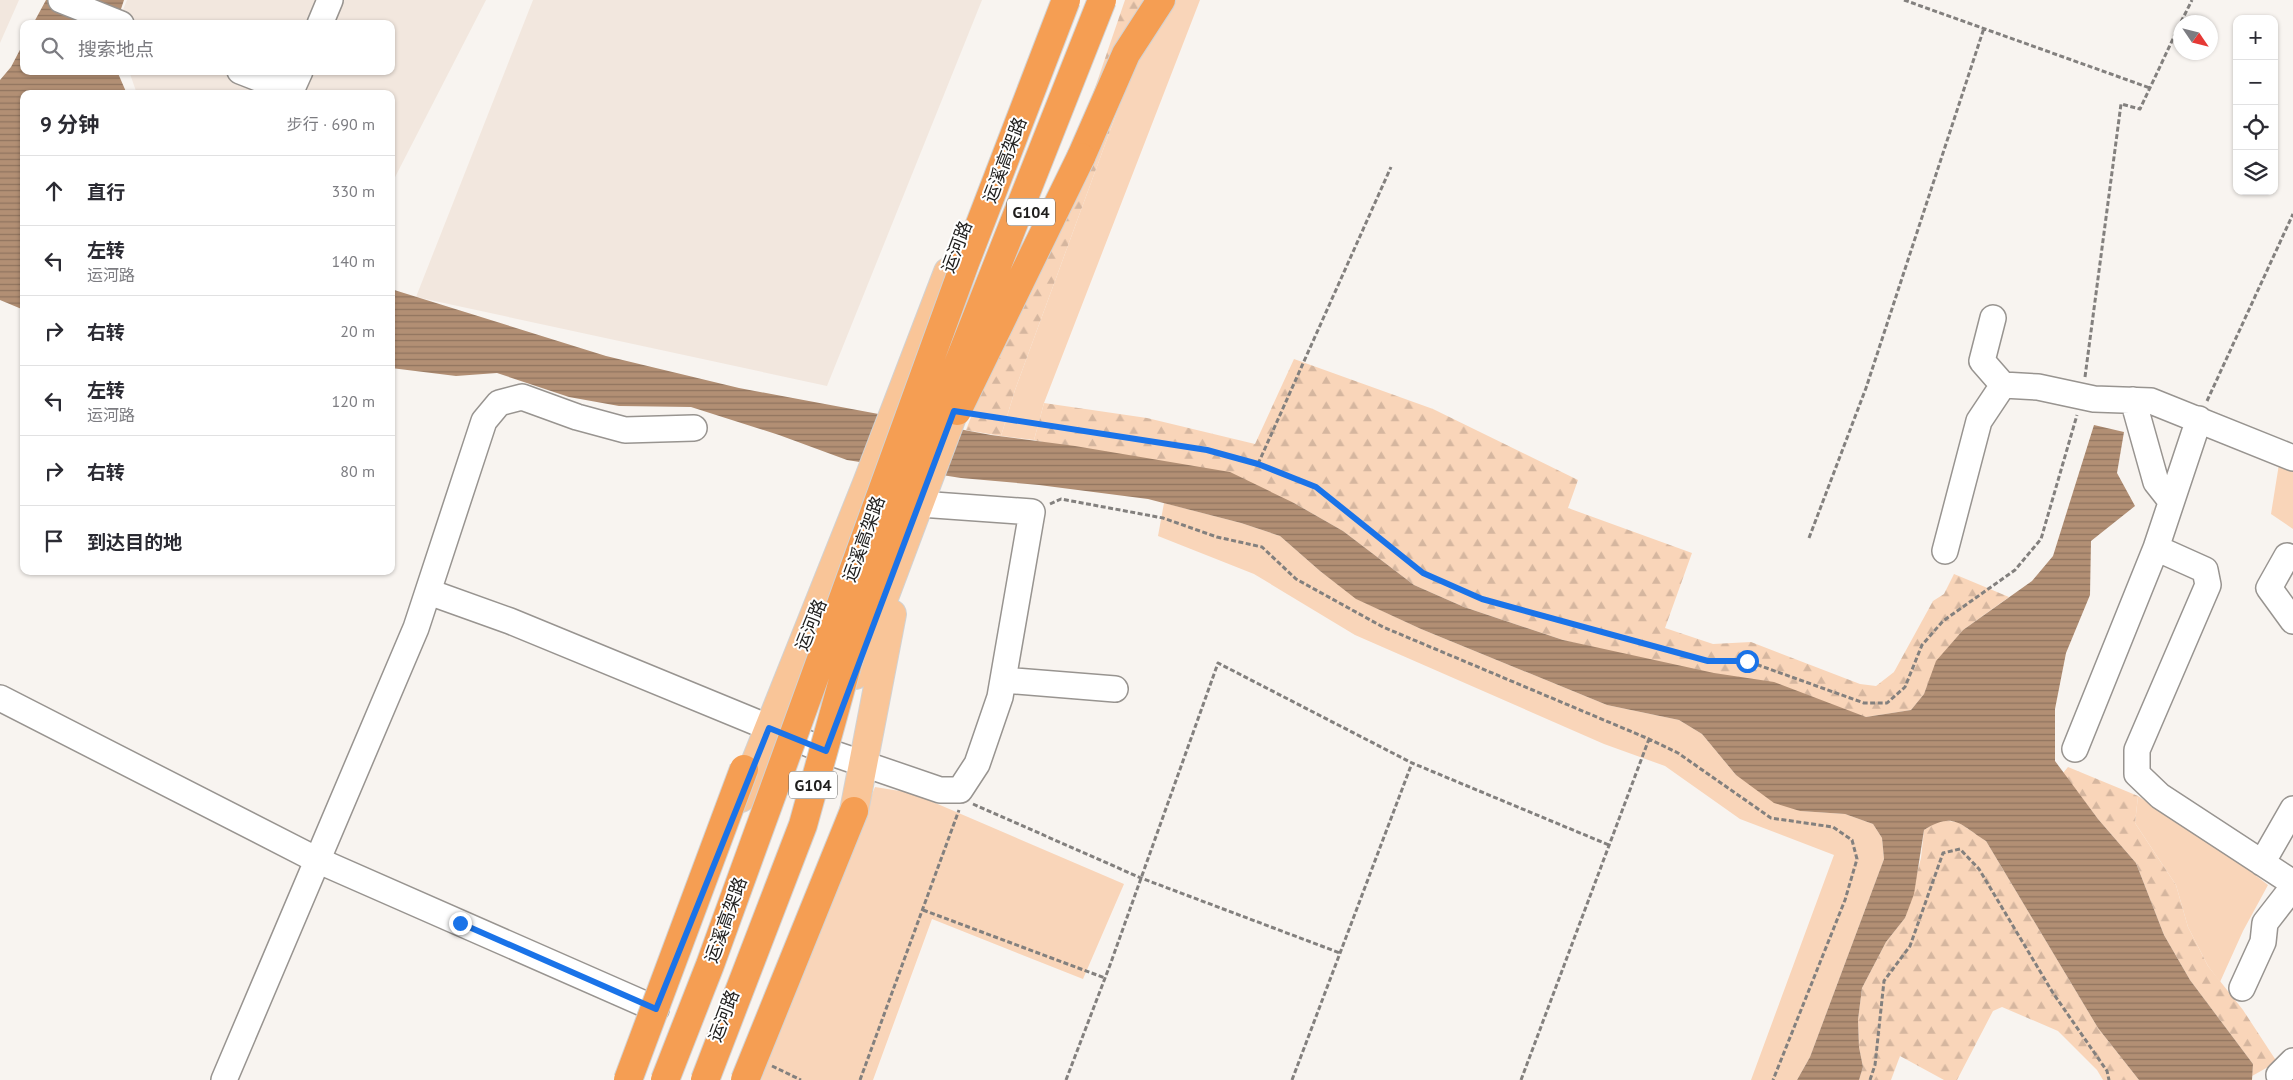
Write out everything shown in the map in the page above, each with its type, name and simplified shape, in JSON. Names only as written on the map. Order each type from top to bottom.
[{"type":"highway","name":"运溪高架路","points":[[665,1080],[713,955],[962,272],[1066,0]]},
{"type":"highway","name":"运溪高架路","points":[[704,1080],[803,825],[866,597],[1102,0]]},
{"type":"highway","points":[[866,597],[1081,157],[1126,54],[1161,0]]},
{"type":"highway","points":[[629,1080],[744,769]]},
{"type":"highway","points":[[745,1080],[854,811]]},
{"type":"main road","name":"运河路","points":[[629,1080],[766,727],[867,483],[1053,0]]},
{"type":"main road","name":"运河路","points":[[699,1080],[1112,0]]},
{"type":"main road","points":[[854,811],[906,542]]},
{"type":"main road","points":[[744,769],[766,727]]},
{"type":"street","points":[[322,20],[330,0]]},
{"type":"street","points":[[250,75],[286,90]]},
{"type":"street","points":[[292,90],[298,75]]},
{"type":"street","points":[[1993,318],[1982,361],[2003,385],[2038,386],[2094,399],[2151,401],[2293,458]]},
{"type":"street","points":[[1944,551],[1979,421],[2003,385]]},
{"type":"street","points":[[224,1080],[416,628],[484,421],[499,403],[522,397],[578,418],[625,430],[694,428]]},
{"type":"street","points":[[2133,400],[2156,482],[2171,502]]},
{"type":"street","points":[[2075,749],[2156,548],[2198,419]]},
{"type":"street","points":[[429,592],[510,621],[826,751],[940,790],[960,790],[977,764],[1000,697],[1032,512],[923,497]]},
{"type":"street","points":[[2156,548],[2205,570],[2208,585],[2137,750],[2137,774],[2160,796],[2293,885],[2266,923],[2263,942],[2242,988]]},
{"type":"street","points":[[2287,556],[2269,588],[2293,621]]},
{"type":"street","points":[[1003,680],[1115,689]]},
{"type":"street","points":[[0,698],[317,860],[656,1009]]},
{"type":"street","points":[[2262,863],[2293,809]]},
{"type":"path","points":[[1904,0],[2150,88]]},
{"type":"path","points":[[1922,5],[1924,0]]},
{"type":"path","points":[[2185,15],[2192,0]]},
{"type":"path","points":[[1808,538],[1866,388],[1984,28]]},
{"type":"path","points":[[951,418],[1207,450],[1258,464],[1316,487],[1423,573],[1482,599],[1708,661],[1747,661],[1864,703],[1886,703],[1905,687],[1922,645],[1942,620],[2015,570],[2041,539],[2083,397],[2122,104],[2140,109],[2173,40]]},
{"type":"path","points":[[1258,464],[1391,167]]},
{"type":"path","points":[[2198,419],[2293,214]]},
{"type":"path","points":[[1032,512],[1061,499],[1163,518],[1217,537],[1262,547],[1296,579],[1383,627],[1650,739],[1678,754],[1771,818],[1833,827],[1852,840],[1857,859],[1845,900],[1773,1080]]},
{"type":"path","points":[[1066,1080],[1105,978],[1218,663],[1412,764],[1609,845]]},
{"type":"path","points":[[1521,1080],[1650,739]]},
{"type":"path","points":[[1292,1080],[1412,764]]},
{"type":"path","points":[[972,804],[1141,878],[1340,953]]},
{"type":"path","points":[[860,1080],[960,809]]},
{"type":"path","points":[[1870,1080],[1875,1065],[1884,981],[1910,946],[1943,853],[1960,850],[1979,869],[2053,994],[2107,1071],[2109,1080]]},
{"type":"path","points":[[923,910],[1105,978]]},
{"type":"shaded area","points":[[0,0],[19,0],[0,43]]},
{"type":"shaded area","points":[[46,0],[124,0],[117,20],[35,20]]},
{"type":"shaded area","points":[[127,0],[486,0],[395,177],[395,90],[136,90],[130,75],[395,75],[395,20],[119,20]]},
{"type":"shaded area","points":[[533,0],[982,0],[827,386],[416,297]]},
{"type":"shaded area","points":[[20,50],[20,75],[119,75],[125,90],[20,90],[20,308],[0,300],[0,80],[11,67]]},
{"type":"shaded area","points":[[395,290],[606,356],[739,388],[991,435],[1075,446],[1230,472],[1294,503],[1343,531],[1414,585],[1464,607],[1563,640],[1714,673],[1774,682],[1866,717],[1911,710],[1924,694],[1936,661],[1963,630],[2032,581],[2053,556],[2094,425],[2124,432],[2117,473],[2135,506],[2091,541],[2090,595],[2066,653],[2055,709],[2055,761],[2098,819],[2136,863],[2164,935],[2190,980],[2253,1064],[2252,1080],[2139,1080],[2098,1028],[1986,841],[1957,822],[1943,821],[1924,830],[1914,894],[1905,918],[1886,942],[1862,988],[1858,1020],[1859,1047],[1863,1067],[1859,1080],[1797,1080],[1810,1057],[1884,859],[1882,838],[1873,824],[1845,814],[1800,811],[1774,803],[1736,775],[1702,734],[1679,720],[1607,705],[1421,629],[1356,599],[1280,536],[1241,523],[1148,499],[1039,485],[961,478],[847,460],[779,435],[691,407],[619,406],[569,397],[497,373],[456,376],[395,368]]},
{"type":"green space","points":[[1125,0],[1158,0],[1015,390],[1001,436],[966,430],[1060,190]]},
{"type":"green space","points":[[1158,0],[1200,0],[1044,403],[1034,440],[1001,436],[1015,390]]},
{"type":"green space","points":[[1294,359],[1433,409],[1578,480],[1568,508],[1692,553],[1665,628],[1713,644],[1751,642],[1860,684],[1876,686],[1894,672],[1933,601],[1944,594],[1954,574],[2009,597],[1963,630],[1937,661],[1924,694],[1911,710],[1866,717],[1563,640],[1464,607],[1414,585],[1343,531],[1294,503],[1034,440],[1044,403],[1147,418],[1255,444]]},
{"type":"green space","points":[[2279,464],[2293,470],[2293,529],[2271,514]]},
{"type":"green space","points":[[1164,503],[1241,523],[1280,536],[1320,571],[1357,599],[1421,629],[1607,705],[1679,720],[1702,734],[1736,775],[1800,811],[1845,814],[1873,824],[1882,838],[1884,859],[1810,1057],[1797,1080],[1751,1080],[1834,855],[1740,819],[1665,766],[1604,744],[1355,635],[1254,574],[1158,536]]},
{"type":"green space","points":[[2068,767],[2138,796],[2135,823],[2176,885],[2188,927],[2208,966],[2243,1010],[2277,1062],[2252,1076],[2253,1064],[2190,980],[2164,935],[2136,863],[2098,819],[2063,773]]},
{"type":"green space","points":[[875,787],[912,793],[1124,884],[1083,979],[932,919],[873,1080],[762,1080],[756,1078]]},
{"type":"green space","points":[[2138,796],[2231,856],[2268,885],[2243,931],[2220,982],[2208,966],[2188,927],[2176,885],[2135,823]]},
{"type":"green space","points":[[1940,820],[1958,822],[1986,841],[2098,1028],[2139,1080],[2103,1080],[2097,1070],[2058,1031],[2002,1007],[1993,1011],[1957,1080],[1944,1080],[1900,1056],[1891,1080],[1859,1080],[1863,1067],[1859,1047],[1858,1020],[1862,988],[1886,942],[1905,918],[1921,858],[1924,830]]},
{"type":"route","points":[[460,923],[656,1009],[769,728],[826,751],[926,490],[954,411],[1207,450],[1258,464],[1316,487],[1423,573],[1482,599],[1708,661],[1747,661]]}]
